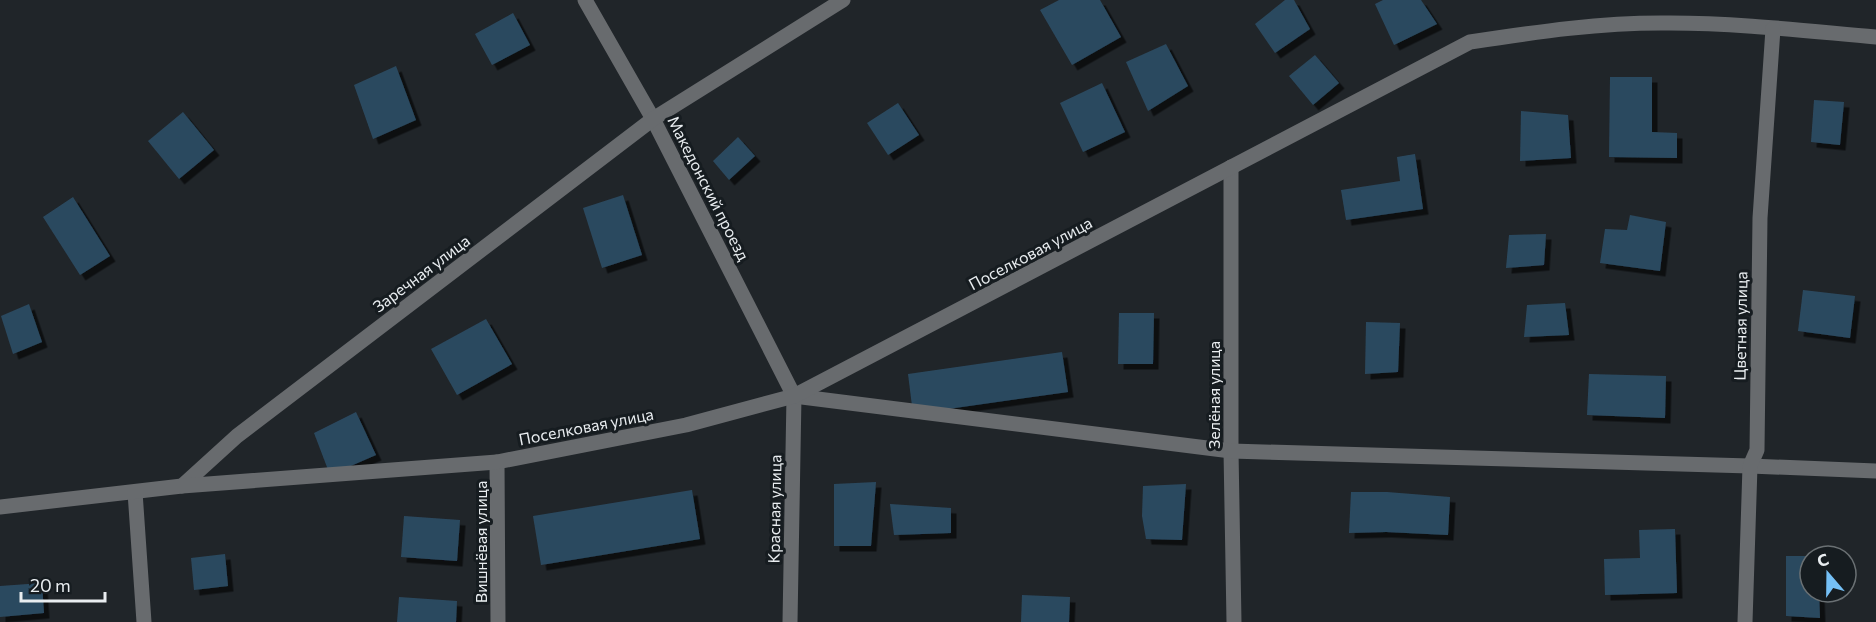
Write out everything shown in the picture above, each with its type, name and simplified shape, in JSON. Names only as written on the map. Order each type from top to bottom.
[{"type":"street","name":"Македонский проезд","points":[[585,0],[653,119],[794,396]]},
{"type":"street","name":"Заречная улица","points":[[182,486],[237,436],[653,119],[843,0]]},
{"type":"street","name":"Поселковая улица","points":[[182,486],[497,462],[686,425],[794,396],[1470,42],[1568,27],[1657,23],[1744,25],[1876,37]]},
{"type":"street","name":"Цветная улица","points":[[1744,622],[1750,466],[1757,450],[1760,218],[1773,29]]},
{"type":"street","name":"Зелёная улица","points":[[1232,167],[1231,451],[1234,622]]},
{"type":"street","points":[[794,396],[1231,451],[1876,471]]},
{"type":"street","name":"Красная улица","points":[[790,622],[794,396]]},
{"type":"street","name":"Вишнёвая улица","points":[[497,462],[498,622]]},
{"type":"street","points":[[0,507],[182,486]]},
{"type":"street","points":[[135,492],[144,622]]},
{"type":"building","points":[[1059,0],[1100,0],[1121,37],[1072,65],[1040,10]]},
{"type":"building","points":[[1285,0],[1294,0],[1310,29],[1275,53],[1255,24]]},
{"type":"building","points":[[1383,0],[1421,0],[1437,24],[1394,45],[1375,4]]},
{"type":"building","points":[[513,13],[530,45],[492,65],[475,34]]},
{"type":"building","points":[[1166,44],[1188,86],[1148,111],[1126,62]]},
{"type":"building","points":[[1315,55],[1339,83],[1313,105],[1289,76]]},
{"type":"building","points":[[396,66],[416,120],[373,139],[354,85]]},
{"type":"building","points":[[1610,77],[1652,77],[1652,132],[1677,133],[1677,158],[1609,157]]},
{"type":"building","points":[[1102,83],[1125,132],[1083,152],[1060,103]]},
{"type":"building","points":[[1814,100],[1844,102],[1840,145],[1811,142]]},
{"type":"building","points":[[898,103],[919,135],[888,155],[867,123]]},
{"type":"building","points":[[1521,111],[1568,115],[1571,158],[1520,161]]},
{"type":"building","points":[[183,112],[214,150],[179,179],[148,141]]},
{"type":"building","points":[[738,137],[755,156],[729,180],[713,161]]},
{"type":"building","points":[[1415,154],[1423,209],[1346,220],[1341,190],[1400,181],[1397,157]]},
{"type":"building","points":[[623,195],[642,255],[602,268],[583,208]]},
{"type":"building","points":[[73,197],[110,256],[80,275],[43,217]]},
{"type":"building","points":[[1630,215],[1666,222],[1660,271],[1600,263],[1605,229],[1627,230]]},
{"type":"building","points":[[1546,234],[1544,265],[1506,268],[1509,235]]},
{"type":"building","points":[[1803,290],[1855,296],[1850,338],[1798,331]]},
{"type":"building","points":[[1565,303],[1569,335],[1524,337],[1527,305]]},
{"type":"building","points":[[29,304],[42,342],[13,354],[1,316]]},
{"type":"building","points":[[1119,313],[1154,313],[1153,364],[1118,364]]},
{"type":"building","points":[[486,319],[512,364],[457,395],[431,349]]},
{"type":"building","points":[[1366,322],[1400,323],[1398,372],[1365,374]]},
{"type":"building","points":[[1062,352],[1068,392],[913,414],[908,374]]},
{"type":"building","points":[[1589,374],[1666,376],[1665,418],[1587,415]]},
{"type":"building","points":[[356,412],[376,455],[330,475],[314,433]]},
{"type":"building","points":[[876,482],[871,546],[834,546],[834,484]]},
{"type":"building","points":[[1186,484],[1182,540],[1146,539],[1142,516],[1143,486]]},
{"type":"building","points":[[692,490],[700,539],[541,565],[533,516]]},
{"type":"building","points":[[1351,492],[1387,492],[1450,497],[1448,535],[1349,533]]},
{"type":"building","points":[[890,504],[951,508],[951,533],[894,535]]},
{"type":"building","points":[[404,516],[460,520],[457,561],[401,557]]},
{"type":"building","points":[[1675,529],[1677,593],[1605,595],[1604,559],[1640,558],[1639,530]]},
{"type":"building","points":[[225,554],[228,586],[194,590],[191,558]]},
{"type":"building","points":[[1786,556],[1798,556],[1798,604],[1819,604],[1820,618],[1786,616]]},
{"type":"building","points":[[42,583],[44,613],[0,617],[0,586]]},
{"type":"building","points":[[1022,595],[1070,597],[1069,622],[1021,622]]},
{"type":"building","points":[[399,597],[457,601],[456,622],[397,622]]}]
